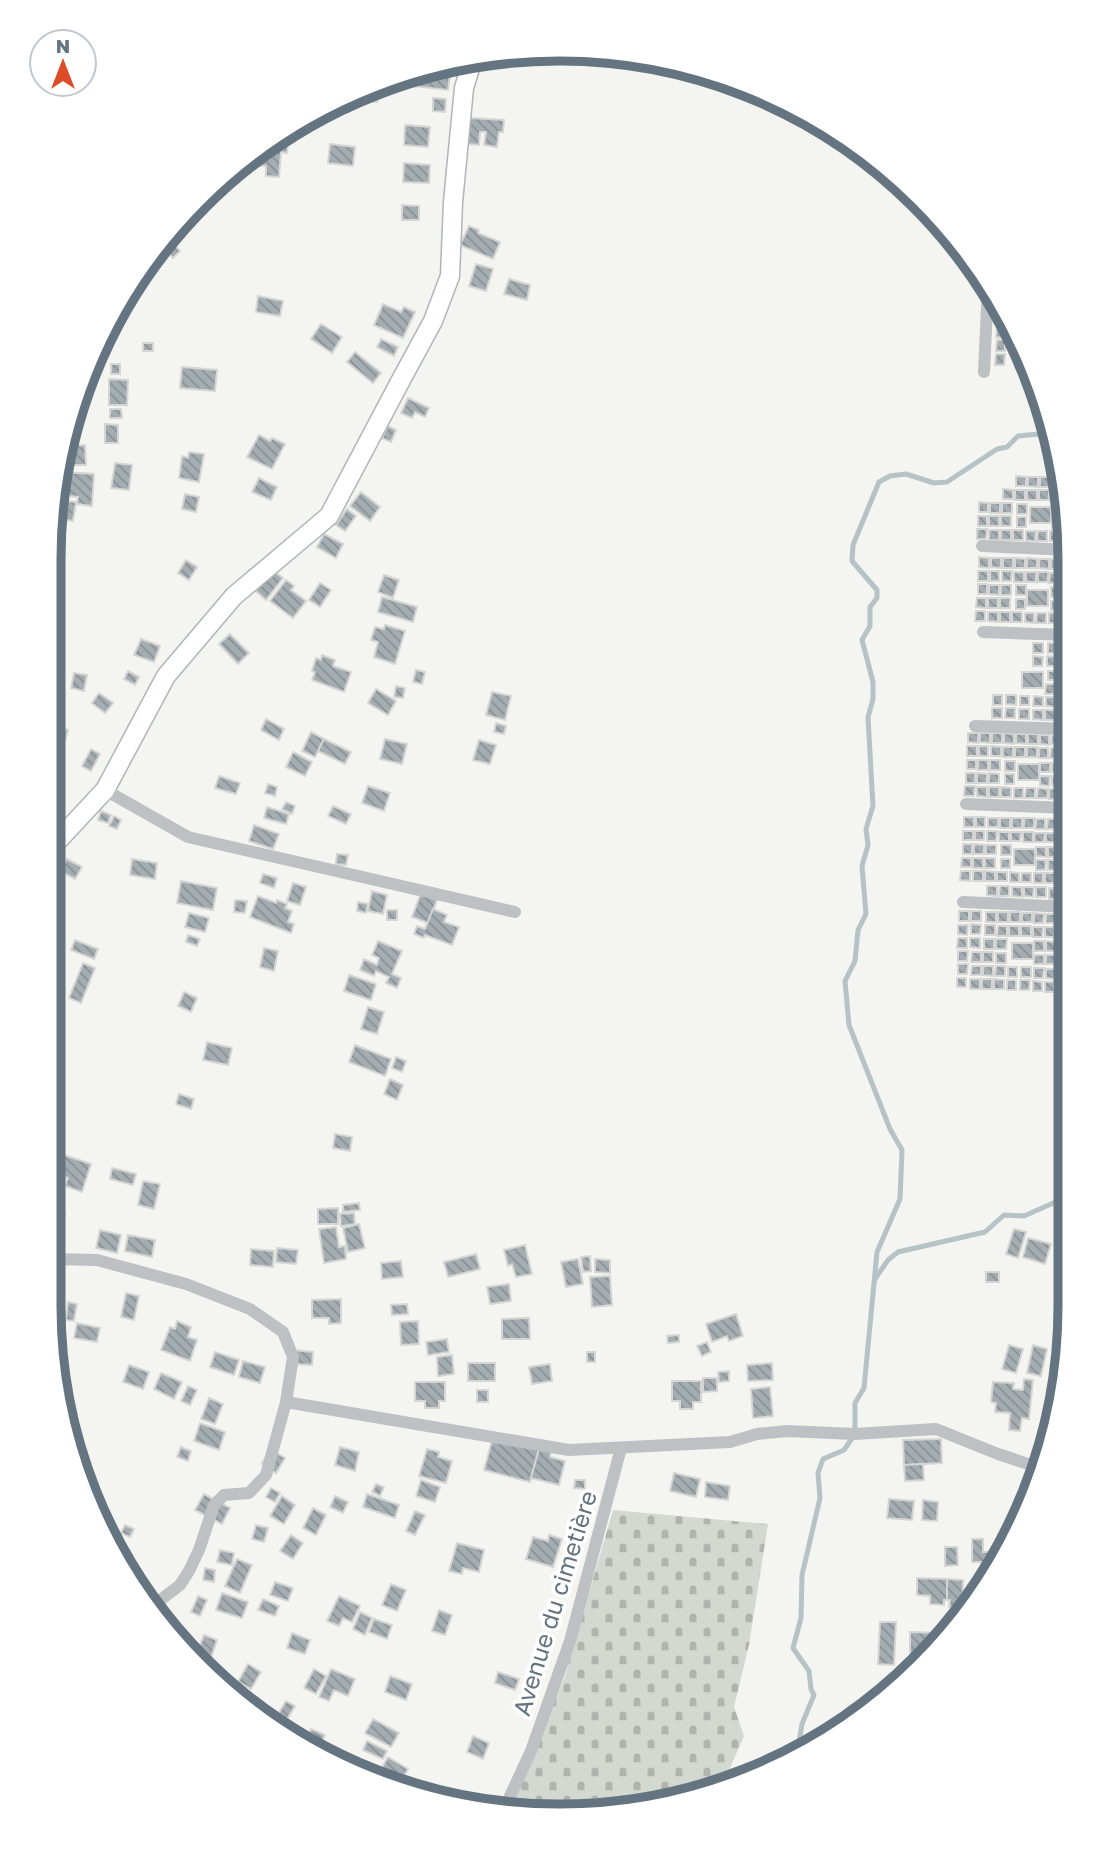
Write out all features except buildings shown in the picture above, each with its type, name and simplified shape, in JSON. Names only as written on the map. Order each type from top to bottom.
[{"type":"street","points":[[61,837],[105,790],[166,676],[234,596],[329,516],[433,321],[450,276],[453,202],[464,88],[469,70]]},
{"type":"street","points":[[984,372],[987,304]]},
{"type":"street","points":[[982,546],[1058,549]]},
{"type":"street","points":[[983,632],[1058,635]]},
{"type":"street","points":[[975,726],[1058,729]]},
{"type":"street","points":[[105,790],[188,837],[515,912]]},
{"type":"street","points":[[966,804],[1058,808]]},
{"type":"street","points":[[963,902],[1058,906]]},
{"type":"street","points":[[61,1259],[97,1260],[186,1284],[250,1309],[282,1332],[293,1357],[285,1402],[266,1475],[249,1493],[224,1495],[214,1505],[189,1571],[180,1585],[159,1601]]},
{"type":"street","points":[[285,1402],[569,1450],[730,1442],[757,1434],[787,1432],[855,1434],[936,1429],[1031,1465]]},
{"type":"street","name":"Avenue du cimetière","points":[[508,1801],[531,1751],[570,1642],[621,1448]]},
{"type":"green space","points":[[613,1510],[768,1524],[749,1645],[734,1707],[744,1736],[727,1774],[688,1787],[625,1799],[560,1804],[513,1801],[565,1676]]},
{"type":"waterway","points":[[799,1742],[802,1724],[814,1695],[809,1671],[793,1648],[801,1618],[802,1575],[820,1498],[818,1473],[823,1459],[844,1450],[855,1434],[855,1403],[864,1388],[877,1252],[900,1199],[902,1150],[890,1129],[849,1025],[845,981],[855,961],[858,930],[866,914],[862,866],[868,845],[866,829],[873,806],[868,717],[873,699],[873,682],[862,640],[870,626],[870,607],[877,598],[877,590],[852,561],[853,545],[879,482],[890,476],[906,474],[934,483],[947,482],[997,449],[1007,447],[1018,436],[1042,435]]},
{"type":"waterway","points":[[875,1279],[888,1260],[898,1252],[985,1232],[1004,1215],[1024,1216],[1058,1201]]}]
